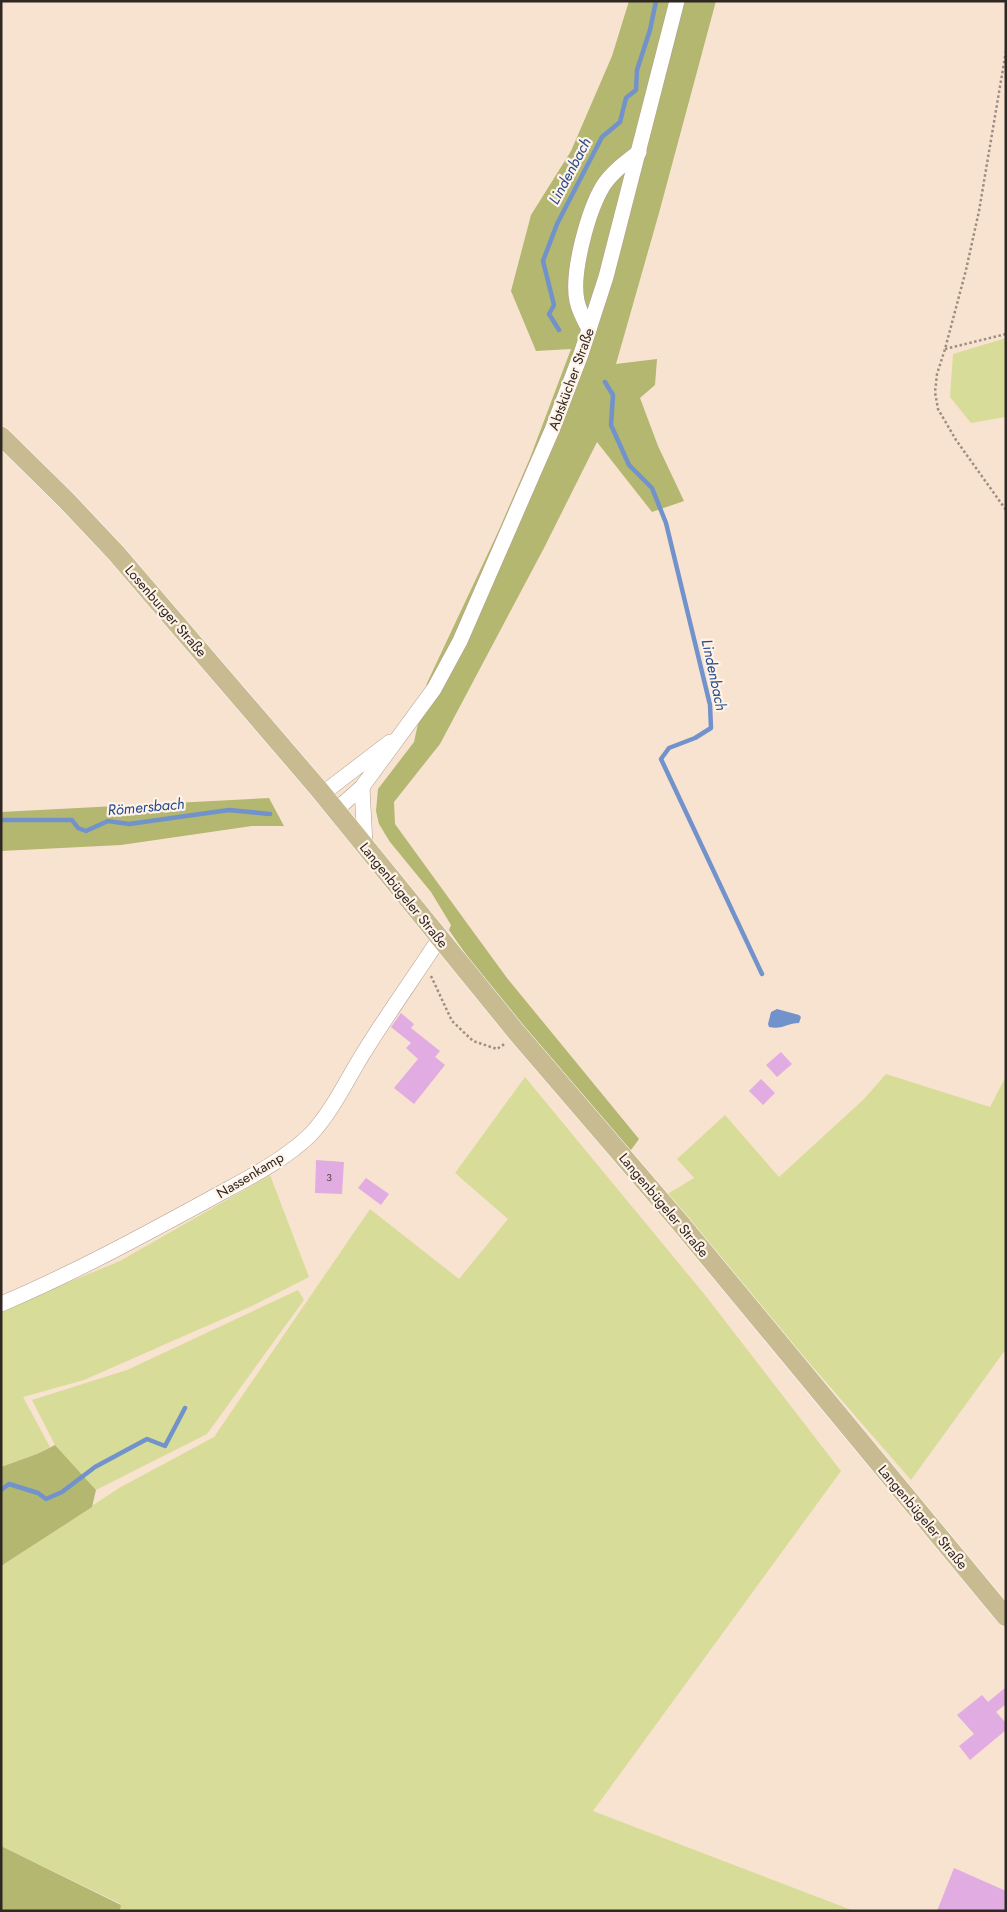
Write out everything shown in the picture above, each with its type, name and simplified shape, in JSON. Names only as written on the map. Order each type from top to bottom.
[{"type":"main road","name":"Losenburger Straße","points":[[1,436],[67,501],[116,554],[322,794]]},
{"type":"main road","name":"Langenbügeler Straße","points":[[322,794],[517,1034],[681,1224],[1006,1617]]},
{"type":"street","name":"Abtskücher Straße","points":[[336,810],[362,787],[434,690],[460,641],[552,430],[606,277],[678,1]]},
{"type":"street","points":[[589,329],[576,301],[578,260],[588,224],[603,186],[618,168],[639,152]]},
{"type":"street","name":"Abtskücher Straße","points":[[322,794],[403,732]]},
{"type":"street","points":[[362,787],[365,845]]},
{"type":"street","name":"Nassenkamp","points":[[1,1304],[167,1223],[255,1173],[298,1145],[310,1134],[328,1110],[392,1007],[439,939]]},
{"type":"path","points":[[1006,51],[979,210],[945,349],[937,374],[935,392],[938,409],[956,440],[1006,510]]},
{"type":"path","points":[[945,349],[1006,334]]},
{"type":"path","points":[[425,960],[452,1021],[473,1041],[497,1049],[517,1034]]},
{"type":"green space","points":[[629,1],[716,1],[616,364],[657,359],[655,385],[640,398],[658,446],[684,501],[652,512],[597,442],[544,548],[440,744],[394,802],[395,824],[469,926],[507,978],[639,1139],[628,1154],[480,975],[449,930],[451,925],[431,892],[390,842],[379,824],[376,811],[378,789],[414,742],[427,683],[498,532],[530,458],[571,349],[536,351],[511,291],[531,215],[571,151],[612,56]]},
{"type":"green space","points":[[1006,338],[1006,417],[971,423],[950,397],[953,354]]},
{"type":"green space","points":[[269,798],[284,826],[252,826],[121,845],[1,851],[1,812]]},
{"type":"green space","points":[[886,1074],[990,1107],[1006,1076],[1006,1349],[911,1480],[664,1196],[694,1178],[677,1159],[725,1115],[779,1177],[864,1099]]},
{"type":"green space","points":[[525,1077],[705,1295],[841,1471],[593,1811],[854,1911],[120,1911],[121,1904],[1,1846],[1,1566],[119,1488],[214,1437],[370,1209],[459,1279],[508,1219],[455,1173]]},
{"type":"green space","points":[[270,1175],[309,1277],[252,1306],[84,1380],[23,1397],[50,1447],[37,1454],[1,1467],[1,1310],[120,1261]]},
{"type":"green space","points":[[298,1290],[304,1300],[207,1434],[96,1490],[55,1445],[32,1400],[127,1370]]},
{"type":"green space","points":[[55,1445],[96,1490],[92,1507],[1,1566],[1,1467],[37,1454]]},
{"type":"green space","points":[[1,1846],[121,1905],[120,1911],[1,1911]]},
{"type":"water","points":[[777,1009],[799,1015],[801,1017],[799,1023],[778,1028],[769,1027],[771,1012]]},
{"type":"building","points":[[401,1013],[414,1024],[411,1028],[440,1051],[435,1057],[445,1065],[414,1104],[394,1088],[418,1059],[406,1048],[411,1043],[391,1027]]},
{"type":"building","points":[[781,1052],[792,1064],[777,1077],[766,1065]]},
{"type":"building","points":[[761,1079],[775,1093],[763,1105],[749,1091]]},
{"type":"building","points":[[316,1160],[344,1162],[342,1194],[315,1193]]},
{"type":"building","points":[[366,1178],[389,1194],[381,1205],[358,1188]]},
{"type":"building","points":[[1006,1687],[1006,1704],[996,1712],[1006,1723],[1006,1730],[970,1760],[959,1746],[974,1734],[957,1715],[982,1695],[988,1702]]},
{"type":"building","points":[[954,1868],[1006,1891],[1006,1911],[937,1911]]},
{"type":"waterway","name":"Lindenbach","points":[[559,330],[549,314],[554,305],[543,261],[557,224],[602,137],[620,122],[626,98],[636,90],[637,70],[650,30],[656,1]]},
{"type":"waterway","name":"Lindenbach","points":[[605,382],[613,395],[611,425],[629,465],[652,488],[666,523],[710,705],[711,728],[695,738],[669,748],[661,759],[762,974]]},
{"type":"waterway","name":"Römersbach","points":[[1,820],[72,820],[78,828],[86,831],[108,821],[129,824],[229,810],[270,814]]},
{"type":"waterway","points":[[1,1490],[9,1484],[38,1493],[46,1499],[62,1492],[95,1467],[147,1439],[165,1446],[185,1408]]}]
